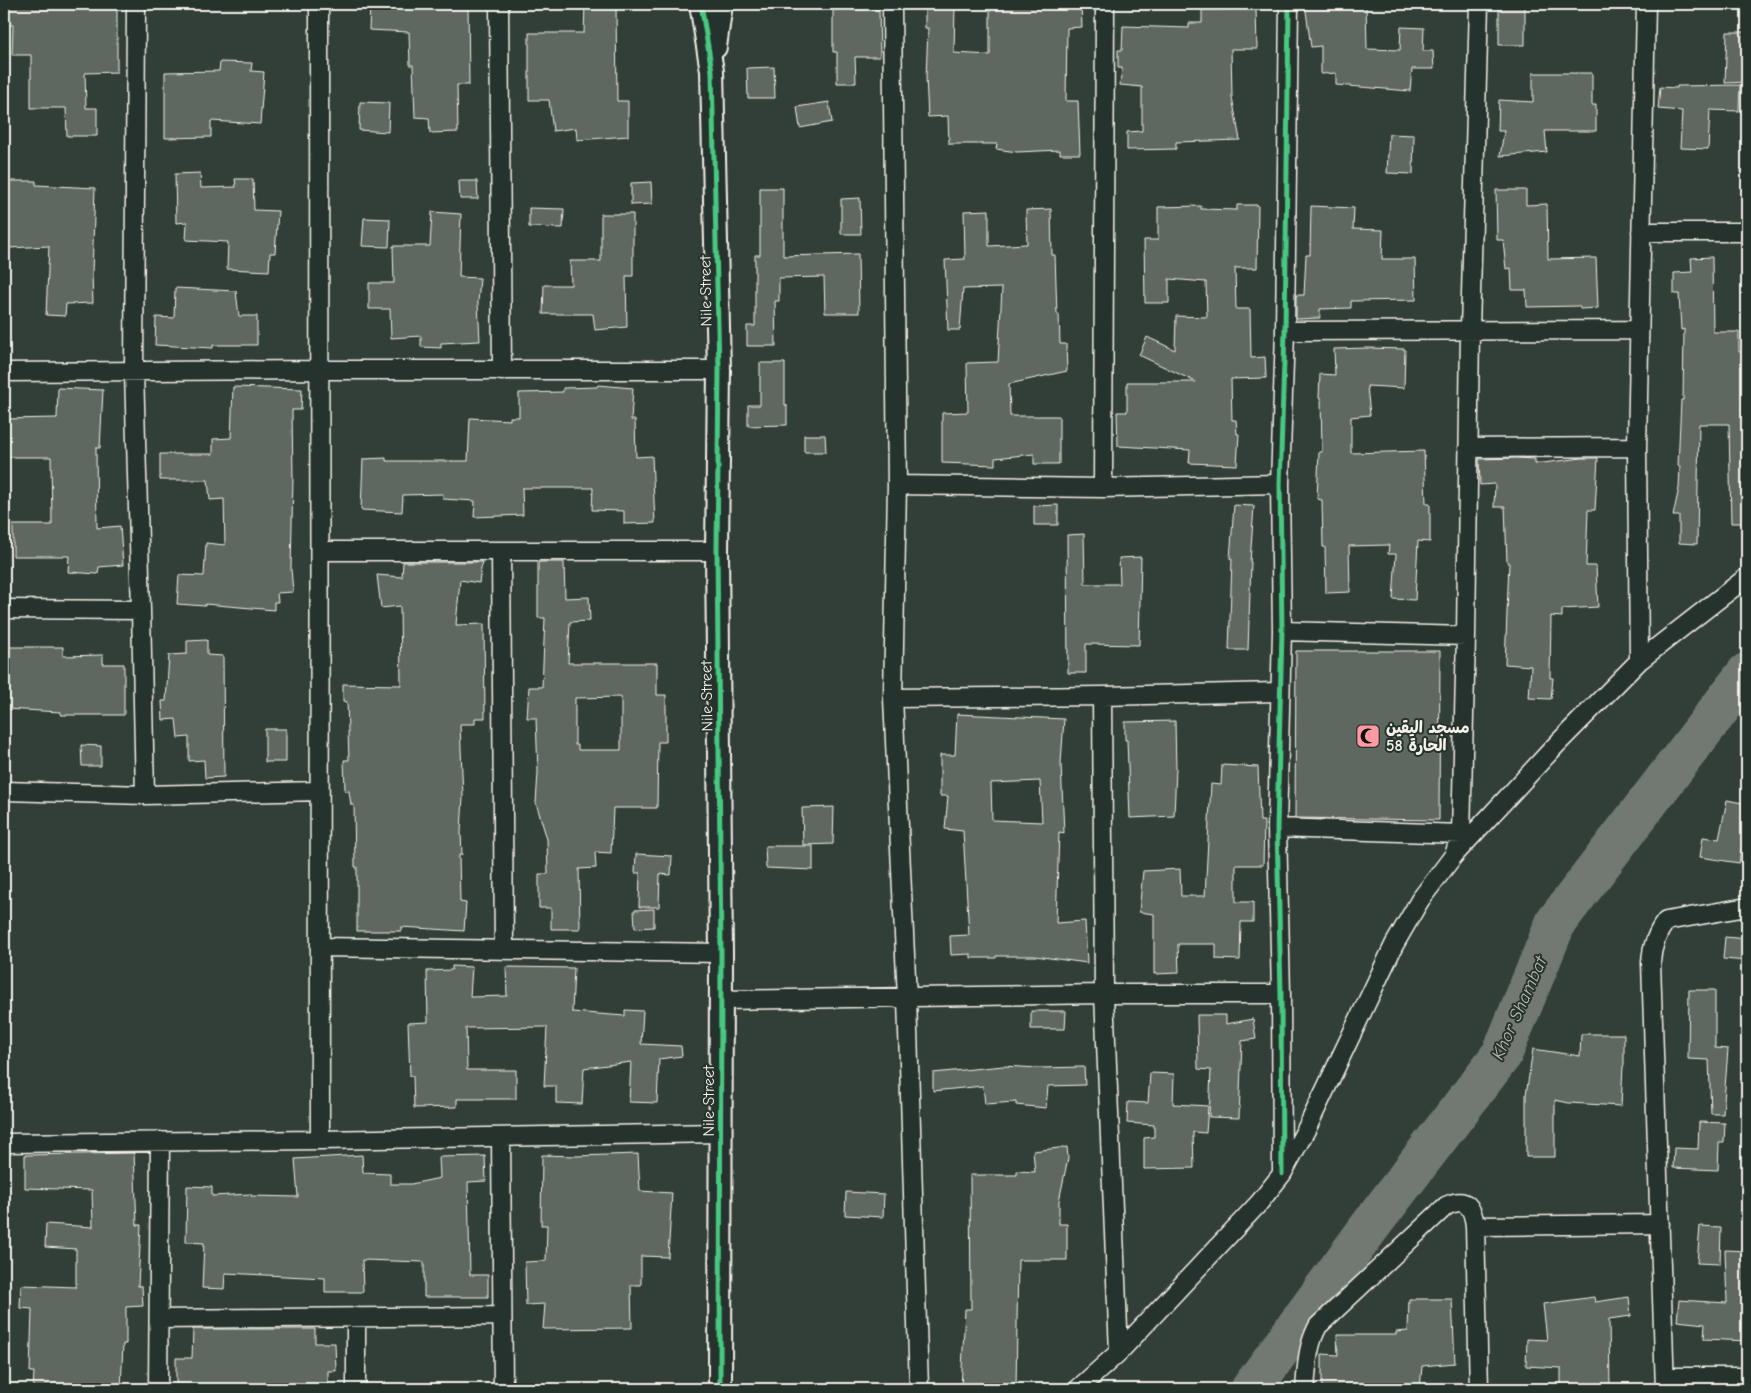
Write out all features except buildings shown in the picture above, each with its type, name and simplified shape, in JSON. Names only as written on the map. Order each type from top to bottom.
[{"type":"street","points":[[136,4],[134,372],[145,795]]},
{"type":"street","points":[[319,4],[320,1140]]},
{"type":"street","points":[[499,4],[502,371]]},
{"type":"street","name":"Nile Street","points":[[701,4],[712,71],[719,370],[717,551],[721,953],[720,1389]]},
{"type":"street","name":"Nile Street","points":[[712,71],[722,4]]},
{"type":"street","points":[[892,4],[897,485],[892,698],[907,998],[919,1389]]},
{"type":"street","points":[[1103,488],[1106,4]]},
{"type":"street","points":[[1282,1174],[1281,994],[1277,828],[1282,631],[1280,484],[1285,331],[1290,4]]},
{"type":"street","points":[[1454,855],[1461,834],[1470,330],[1479,4]]},
{"type":"street","points":[[1639,661],[1637,447],[1646,4]]},
{"type":"street","points":[[1641,232],[1747,232]]},
{"type":"street","points":[[1285,331],[1639,330]]},
{"type":"street","points":[[4,372],[719,370]]},
{"type":"street","points":[[1468,448],[1637,447]]},
{"type":"street","points":[[897,485],[1103,488],[1280,484]]},
{"type":"street","points":[[501,550],[504,950]]},
{"type":"street","points":[[320,551],[717,551]]},
{"type":"street","points":[[1078,1389],[1119,1352],[1259,1203],[1282,1174],[1308,1126],[1394,945],[1420,900],[1454,855],[1639,661],[1747,577]]},
{"type":"street","points":[[4,609],[141,610]]},
{"type":"street","points":[[1282,631],[1466,636]]},
{"type":"street","points":[[892,698],[1280,692]]},
{"type":"street","points":[[1102,696],[1104,994],[1119,1352]]},
{"type":"street","points":[[4,791],[145,795],[320,791]]},
{"type":"street","points":[[1277,828],[1461,834]]},
{"type":"street","points":[[1747,906],[1666,921],[1659,930],[1652,947],[1651,962],[1665,1383],[1747,1377]]},
{"type":"street","points":[[321,947],[721,953]]},
{"type":"street","points":[[721,1000],[1104,994],[1281,994]]},
{"type":"street","points":[[4,1143],[721,1134]]},
{"type":"street","points":[[501,1137],[503,1389]]},
{"type":"street","points":[[158,1389],[160,1141]]},
{"type":"street","points":[[1305,1389],[1308,1350],[1318,1326],[1446,1206],[1457,1203],[1465,1204],[1470,1208],[1476,1226],[1479,1389]]},
{"type":"street","points":[[1476,1226],[1660,1224]]},
{"type":"street","points":[[159,1319],[502,1316]]},
{"type":"street","points":[[356,1317],[356,1389]]},
{"type":"waterway","name":"Khor Shambat","points":[[1251,1389],[1371,1225],[1502,1054],[1556,922],[1747,673]]},
{"type":"cycle path","points":[[701,4],[712,71],[719,370],[717,551],[721,953],[720,1389]]},
{"type":"cycle path","points":[[1282,1174],[1281,994],[1277,828],[1282,631],[1280,484],[1285,331],[1289,4]]},
{"type":"place","name":"مسجد اليقين الحارة 58","points":[[1368,736]]}]
